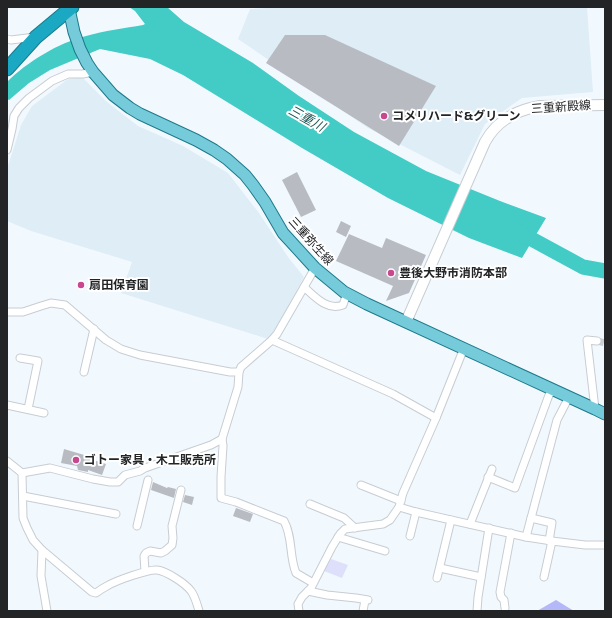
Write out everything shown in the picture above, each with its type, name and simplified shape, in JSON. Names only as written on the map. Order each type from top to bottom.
[{"type":"highway","points":[[7,69],[36,37],[70,8]]},
{"type":"main road","name":"三重弥生線","points":[[70,8],[74,32],[83,55],[92,70],[113,95],[140,114],[196,140],[227,158],[253,185],[283,233],[315,268],[347,293],[367,304],[600,412]]},
{"type":"main road","name":"三重新殿線","points":[[406,322],[464,188],[488,136],[494,128],[509,116],[540,106],[605,105]]},
{"type":"street","points":[[7,39],[11,40],[36,37]]},
{"type":"street","points":[[7,150],[14,116],[19,108],[29,98],[52,81],[68,74],[83,74],[92,70]]},
{"type":"street","points":[[313,583],[296,573],[294,569],[288,528],[284,521],[236,502],[221,498],[221,477],[222,439],[238,387],[239,372],[241,367],[277,334],[315,268]]},
{"type":"street","points":[[304,287],[322,303],[338,307],[343,305],[347,293]]},
{"type":"street","points":[[7,312],[23,312],[51,303],[65,305],[106,340],[121,349],[140,355],[230,372],[239,372]]},
{"type":"street","points":[[84,372],[94,330]]},
{"type":"street","points":[[272,340],[392,394],[436,418]]},
{"type":"street","points":[[597,341],[587,340],[600,412]]},
{"type":"street","points":[[299,611],[298,604],[313,583],[332,546],[345,529],[383,524],[390,520],[400,504],[403,493],[436,418],[464,348]]},
{"type":"street","points":[[20,358],[38,361],[28,410]]},
{"type":"street","points":[[488,477],[515,488],[549,395],[553,390]]},
{"type":"street","points":[[526,537],[557,420],[569,397]]},
{"type":"street","points":[[7,405],[44,413]]},
{"type":"street","points":[[7,461],[22,473],[50,468],[93,479],[118,482],[125,474],[140,471],[211,445],[222,439]]},
{"type":"street","points":[[470,524],[492,469]]},
{"type":"street","points":[[22,473],[23,518],[33,540],[42,550],[92,592],[96,593],[107,585],[146,571],[156,570],[165,572],[182,582],[191,591],[197,602],[198,611]]},
{"type":"street","points":[[137,526],[148,480]]},
{"type":"street","points":[[361,485],[416,512],[526,537],[585,545],[605,545]]},
{"type":"street","points":[[146,571],[144,556],[146,553],[150,551],[161,553],[172,545],[172,526],[181,490]]},
{"type":"street","points":[[23,496],[116,514]]},
{"type":"street","points":[[310,504],[344,518],[355,528]]},
{"type":"street","points":[[410,536],[416,512]]},
{"type":"street","points":[[531,518],[552,523],[544,577]]},
{"type":"street","points":[[438,578],[451,520]]},
{"type":"street","points":[[477,611],[489,528]]},
{"type":"street","points":[[505,608],[504,600],[501,597],[500,592],[511,533]]},
{"type":"street","points":[[338,537],[385,551]]},
{"type":"street","points":[[42,550],[41,576],[47,611]]},
{"type":"street","points":[[440,568],[481,577]]},
{"type":"street","points":[[308,591],[366,600],[363,611]]},
{"type":"shaded area","points":[[287,7],[587,7],[593,92],[522,98],[485,124],[460,175],[368,128],[238,39],[250,9]]},
{"type":"shaded area","points":[[82,77],[107,102],[138,126],[183,146],[228,173],[259,213],[288,257],[304,277],[282,319],[268,339],[121,293],[132,262],[31,231],[7,221],[7,169],[21,125],[32,106],[68,79]]},
{"type":"shaded area","points":[[331,559],[348,565],[342,578],[324,571]]},
{"type":"shaded area","points":[[556,600],[574,611],[537,611]]},
{"type":"water","points":[[129,7],[167,7],[184,22],[253,63],[299,96],[354,132],[426,171],[546,218],[522,258],[469,238],[388,198],[302,148],[183,75],[150,59],[100,49],[50,70],[29,83],[9,100],[7,99],[7,82],[24,67],[54,48],[86,36],[145,24],[135,11]]},
{"type":"building","name":"コメリハード&グリーン","points":[[285,35],[325,35],[436,86],[399,146],[266,63]]},
{"type":"building","points":[[297,172],[316,210],[301,217],[282,180]]},
{"type":"building","points":[[341,221],[351,226],[346,237],[336,232]]},
{"type":"building","name":"豊後大野市消防本部","points":[[349,234],[382,248],[386,238],[426,255],[409,293],[386,301],[393,286],[336,261]]},
{"type":"building","name":"ゴトー家具・木工販売所","points":[[64,449],[91,457],[90,459],[106,464],[102,475],[88,470],[88,472],[78,470],[77,466],[61,463]]},
{"type":"building","points":[[153,482],[167,488],[176,489],[174,498],[151,490]]},
{"type":"building","points":[[185,495],[194,497],[192,505],[183,502]]},
{"type":"building","points":[[236,508],[253,514],[250,522],[233,516]]},
{"type":"waterway","name":"三重川","points":[[515,230],[583,267],[605,271]]},
{"type":"tunnel","points":[[597,341],[605,343]]},
{"type":"place","name":"コメリハード&グリーン","points":[[384,116]]},
{"type":"place","name":"豊後大野市消防本部","points":[[391,273]]},
{"type":"place","name":"扇田保育園","points":[[81,285]]},
{"type":"place","name":"ゴトー家具・木工販売所","points":[[76,460]]}]
